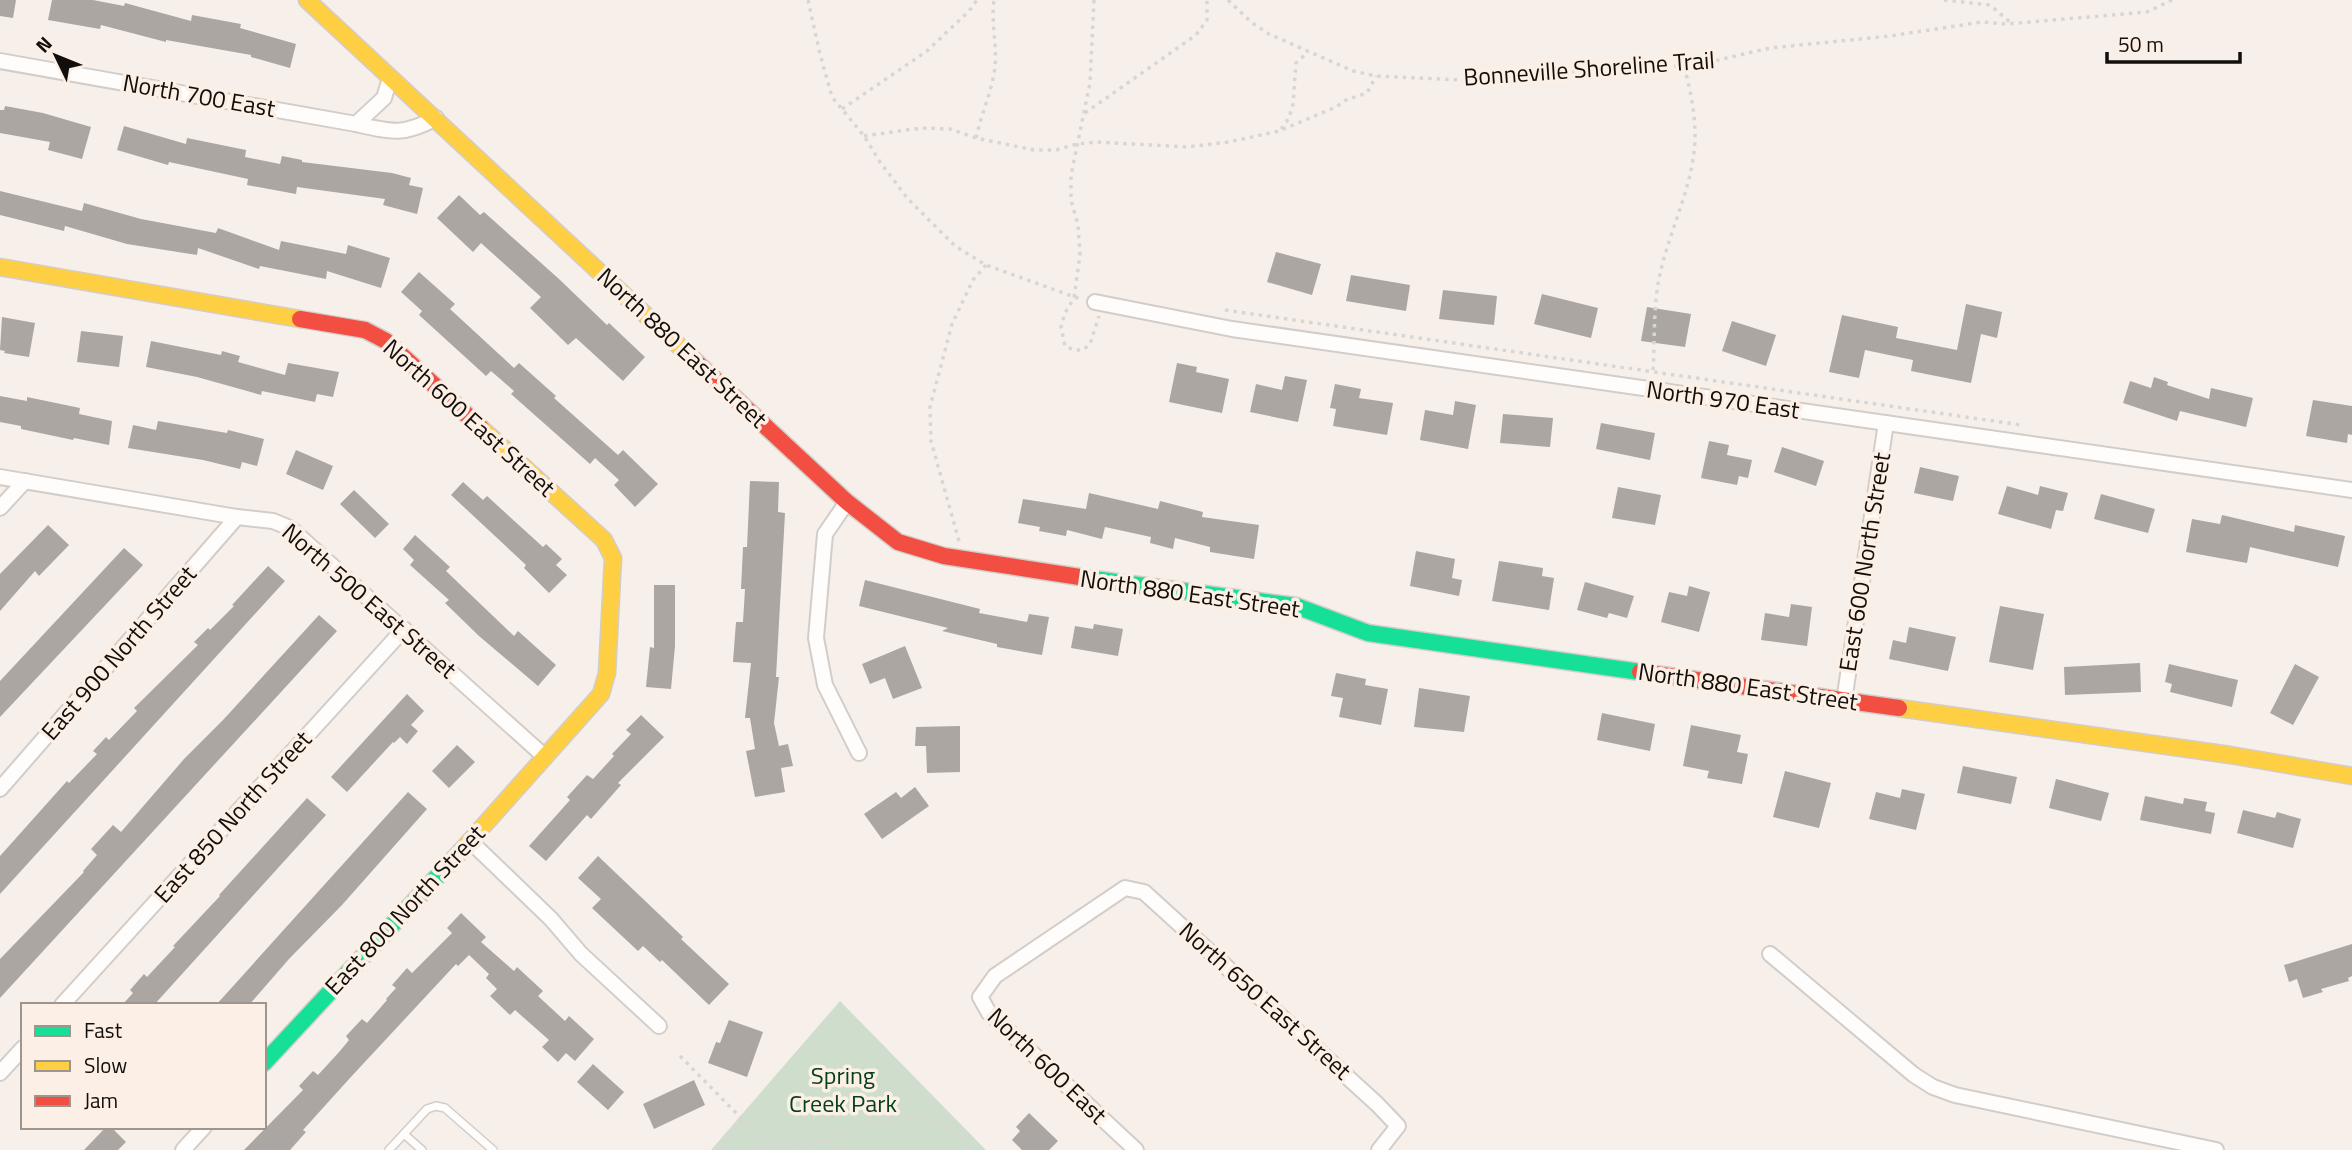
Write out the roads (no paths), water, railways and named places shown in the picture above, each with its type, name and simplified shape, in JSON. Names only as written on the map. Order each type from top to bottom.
[{"type":"street","name":"North 880 East Street","points":[[307,0],[847,502],[898,542],[965,560],[1296,606],[1368,633],[2230,755],[2352,776]]},
{"type":"street","name":"North 700 East","points":[[0,61],[387,131],[415,129],[436,118]]},
{"type":"street","points":[[356,124],[384,98],[390,78]]},
{"type":"street","name":"North 600 East Street","points":[[0,267],[365,330],[386,341],[604,540],[613,558],[607,673],[601,694],[544,756]]},
{"type":"street","name":"North 970 East","points":[[1099,302],[1232,329],[2352,490]]},
{"type":"street","name":"East 600 North Street","points":[[1844,701],[1886,423]]},
{"type":"street","name":"North 500 East Street","points":[[0,477],[237,517],[272,520],[290,528],[544,756]]},
{"type":"street","points":[[0,508],[25,481]]},
{"type":"street","points":[[847,502],[825,534],[816,638],[825,685],[859,753]]},
{"type":"street","name":"East 900 North Street","points":[[0,789],[237,517]]},
{"type":"street","name":"East 850 North Street","points":[[64,1003],[404,629]]},
{"type":"street","name":"East 800 North Street","points":[[266,1061],[470,841],[544,756]]},
{"type":"street","points":[[470,841],[551,919],[580,954],[659,1027]]},
{"type":"street","name":"North 600 East","points":[[1125,888],[995,976],[979,997],[989,1013],[1136,1150]]},
{"type":"street","name":"North 650 East Street","points":[[1125,888],[1144,892],[1377,1104],[1398,1126],[1379,1150]]},
{"type":"street","points":[[1770,954],[1914,1075],[1933,1087],[1955,1095],[2216,1150]]},
{"type":"street","points":[[0,1073],[21,1050]]},
{"type":"street","points":[[183,1150],[202,1129]]},
{"type":"lane","points":[[389,1150],[427,1109],[436,1106],[445,1108],[493,1150]]},
{"type":"lane","points":[[404,1134],[422,1150]]},
{"type":"park label","name":"Spring Creek Park","points":[[843,1090]]}]
